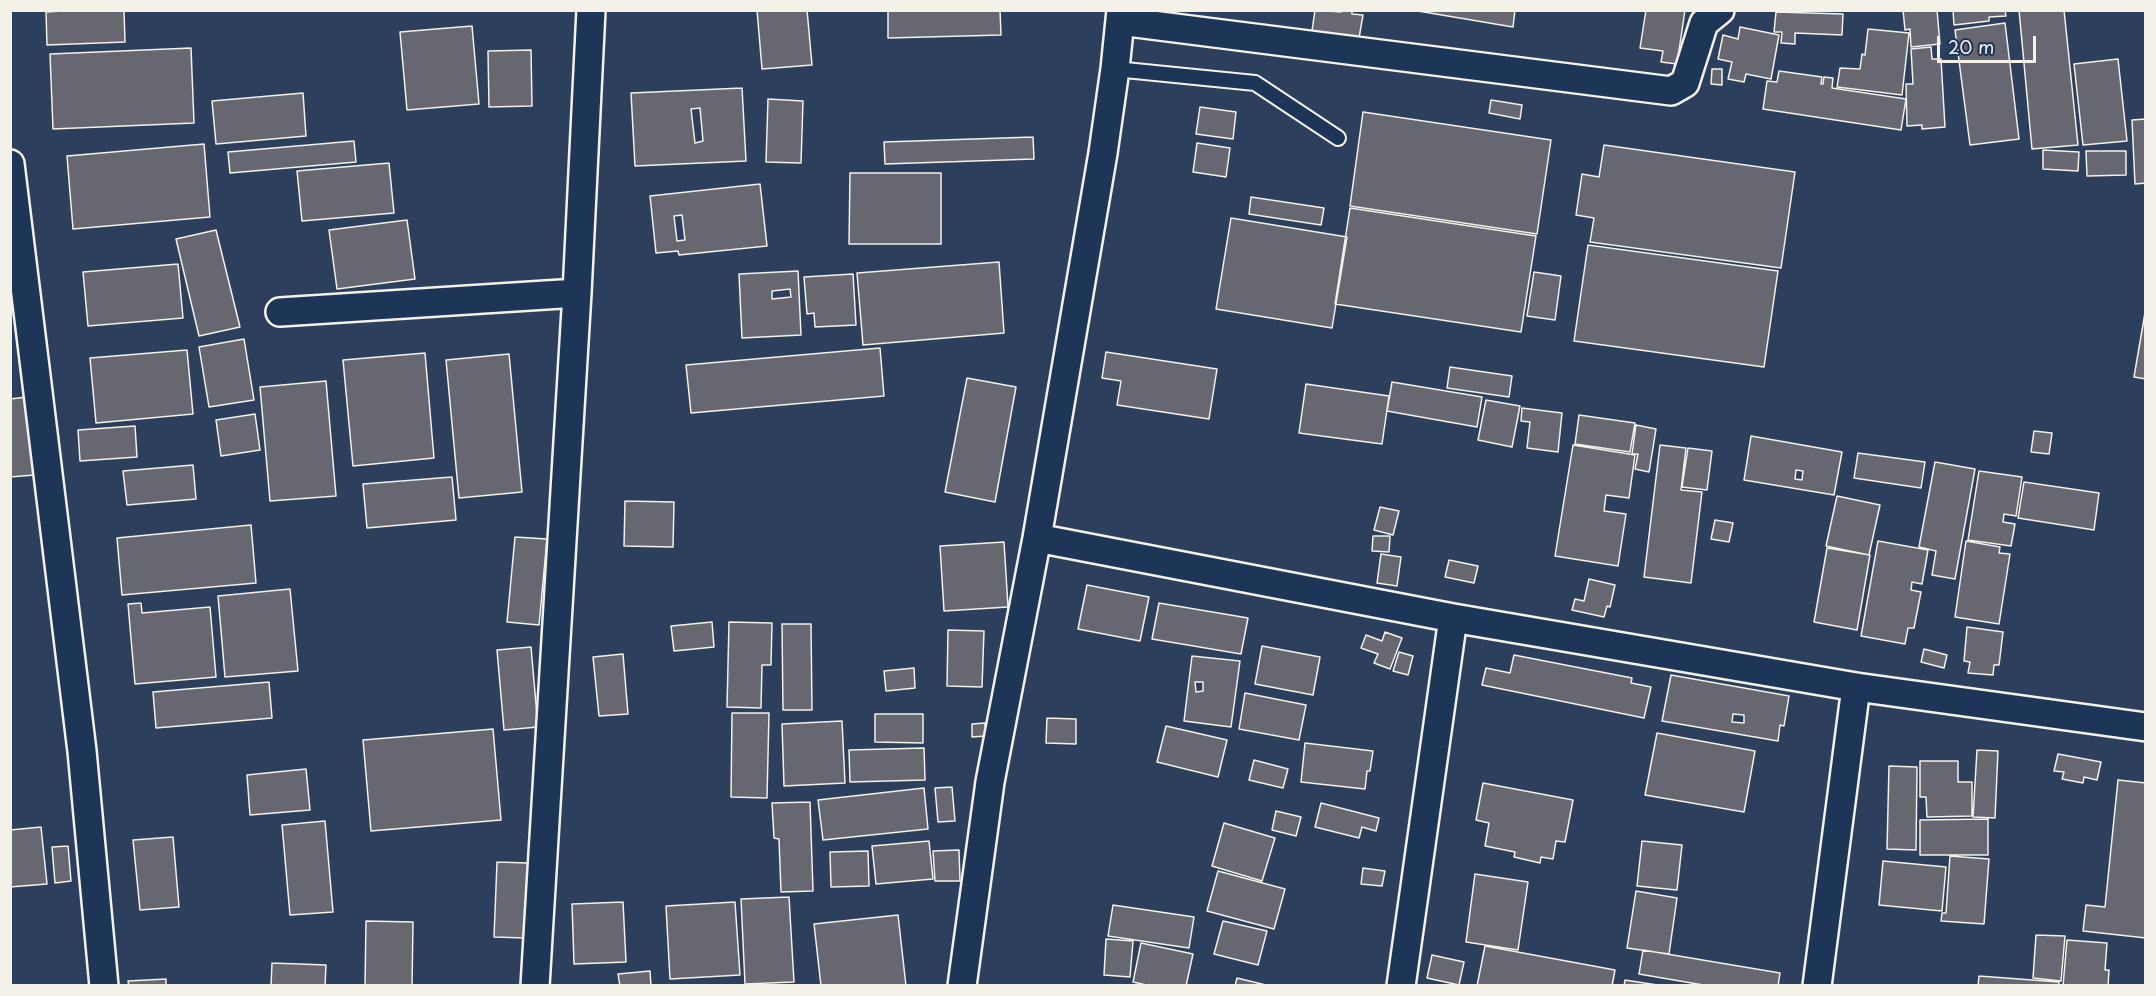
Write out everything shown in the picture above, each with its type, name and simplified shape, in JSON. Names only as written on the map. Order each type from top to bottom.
[{"type":"street","points":[[535,986],[577,293],[591,10]]},
{"type":"street","points":[[962,986],[990,782],[1037,538],[1097,188],[1115,69],[1120,16],[1671,91],[1685,83],[1704,23],[1720,10]]},
{"type":"street","points":[[10,164],[82,751],[104,986]]},
{"type":"street","points":[[280,312],[577,293]]},
{"type":"street","points":[[1037,538],[1453,618],[1856,687],[2145,727]]},
{"type":"street","points":[[1401,986],[1453,618]]},
{"type":"street","points":[[1816,986],[1856,687]]},
{"type":"lane","points":[[1115,69],[1255,83],[1338,138]]},
{"type":"building","points":[[124,10],[125,42],[47,45],[46,12]]},
{"type":"building","points":[[757,10],[807,10],[812,65],[762,69]]},
{"type":"building","points":[[888,10],[1000,10],[1001,35],[888,38]]},
{"type":"building","points":[[1315,10],[1341,12],[1341,10],[1352,10],[1352,14],[1363,15],[1359,38],[1312,31]]},
{"type":"building","points":[[1412,10],[1515,10],[1513,27]]},
{"type":"building","points":[[1646,10],[1685,10],[1677,64],[1661,62],[1663,51],[1640,48]]},
{"type":"building","points":[[1903,10],[1937,10],[1940,44],[1911,47],[1910,29],[1905,30]]},
{"type":"building","points":[[1953,10],[2005,10],[2006,16],[1989,17],[1989,21],[1954,25]]},
{"type":"building","points":[[2019,10],[2064,10],[2078,145],[2032,149]]},
{"type":"building","points":[[1776,12],[1843,14],[1842,35],[1795,33],[1795,44],[1781,43],[1782,32],[1774,32]]},
{"type":"building","points":[[2005,23],[2019,139],[1970,145],[1955,30]]},
{"type":"building","points":[[472,26],[479,104],[407,110],[400,32]]},
{"type":"building","points":[[1740,27],[1779,35],[1771,79],[1746,74],[1744,82],[1728,79],[1732,62],[1718,59],[1723,35],[1738,39]]},
{"type":"building","points":[[1868,29],[1909,33],[1902,95],[1837,87],[1840,68],[1860,69],[1862,54],[1865,55]]},
{"type":"building","points":[[1931,47],[1932,59],[1941,59],[1945,127],[1922,129],[1922,125],[1907,126],[1906,84],[1913,84],[1911,49]]},
{"type":"building","points":[[191,48],[194,123],[53,129],[50,54]]},
{"type":"building","points":[[531,50],[532,106],[489,107],[488,51]]},
{"type":"building","points":[[2118,59],[2127,141],[2083,145],[2074,64]]},
{"type":"building","points":[[1712,69],[1722,69],[1722,85],[1711,84]]},
{"type":"building","points":[[1779,71],[1822,77],[1821,84],[1823,84],[1824,77],[1833,78],[1832,88],[1906,99],[1901,130],[1763,109],[1767,81],[1777,82]]},
{"type":"building","points":[[742,88],[746,161],[635,166],[631,93]],"holes":[[[700,108],[703,141],[695,143],[691,109]]]},
{"type":"building","points":[[303,93],[306,136],[216,144],[212,101]]},
{"type":"building","points":[[768,99],[803,101],[801,163],[766,162]]},
{"type":"building","points":[[1491,100],[1522,105],[1520,119],[1489,113]]},
{"type":"building","points":[[1200,107],[1236,112],[1233,139],[1196,134]]},
{"type":"building","points":[[1363,112],[1551,140],[1537,234],[1350,206]]},
{"type":"building","points":[[2146,119],[2146,183],[2135,184],[2132,120]]},
{"type":"building","points":[[1033,137],[1034,159],[885,164],[884,142]]},
{"type":"building","points":[[354,141],[356,162],[230,173],[228,152]]},
{"type":"building","points":[[1197,143],[1230,148],[1226,177],[1193,172]]},
{"type":"building","points":[[204,144],[210,217],[73,229],[67,156]]},
{"type":"building","points":[[1604,145],[1795,172],[1781,268],[1590,242],[1594,218],[1576,215],[1582,174],[1599,177]]},
{"type":"building","points":[[2043,150],[2079,152],[2078,171],[2043,169]]},
{"type":"building","points":[[2086,151],[2126,151],[2126,175],[2087,176]]},
{"type":"building","points":[[389,163],[394,213],[302,221],[297,171]]},
{"type":"building","points":[[850,173],[941,173],[941,244],[849,244]]},
{"type":"building","points":[[760,184],[767,246],[679,255],[678,251],[656,253],[650,196]],"holes":[[[682,215],[685,240],[677,241],[674,216]]]},
{"type":"building","points":[[1251,197],[1324,208],[1321,225],[1249,214]]},
{"type":"building","points":[[1350,208],[1536,236],[1521,332],[1335,304]]},
{"type":"building","points":[[1231,218],[1347,237],[1332,328],[1216,309]]},
{"type":"building","points":[[407,220],[415,279],[337,289],[329,230]]},
{"type":"building","points":[[216,230],[240,327],[199,336],[176,239]]},
{"type":"building","points":[[1588,245],[1778,271],[1764,367],[1574,341]]},
{"type":"building","points":[[999,262],[1004,333],[863,345],[857,273]]},
{"type":"building","points":[[178,264],[183,318],[88,326],[83,272]]},
{"type":"building","points":[[798,271],[801,335],[742,338],[739,274]],"holes":[[[790,289],[791,297],[772,299],[772,291]]]},
{"type":"building","points":[[1534,272],[1561,276],[1555,320],[1527,316]]},
{"type":"building","points":[[853,274],[856,325],[815,327],[814,313],[807,314],[804,277]]},
{"type":"building","points":[[2146,307],[2146,379],[2134,377]]},
{"type":"building","points":[[244,339],[254,400],[209,407],[199,347]]},
{"type":"building","points":[[880,348],[884,396],[691,413],[686,365]]},
{"type":"building","points":[[187,350],[193,414],[96,423],[90,358]]},
{"type":"building","points":[[1106,352],[1217,369],[1209,419],[1117,405],[1121,381],[1102,378]]},
{"type":"building","points":[[425,353],[434,458],[353,466],[343,360]]},
{"type":"building","points":[[509,354],[522,492],[459,498],[446,360]]},
{"type":"building","points":[[1450,367],[1512,376],[1509,397],[1447,388]]},
{"type":"building","points":[[967,378],[1016,387],[995,502],[945,492]]},
{"type":"building","points":[[326,381],[336,496],[270,501],[260,387]]},
{"type":"building","points":[[1392,382],[1482,397],[1477,427],[1387,411]]},
{"type":"building","points":[[1306,384],[1389,396],[1382,444],[1299,433]]},
{"type":"building","points":[[27,397],[34,475],[10,477],[10,399]]},
{"type":"building","points":[[1486,400],[1520,406],[1512,447],[1478,440]]},
{"type":"building","points":[[1522,408],[1562,413],[1558,452],[1527,448],[1530,422],[1521,421]]},
{"type":"building","points":[[255,414],[260,450],[221,456],[216,420]]},
{"type":"building","points":[[1579,415],[1635,423],[1630,452],[1575,444]]},
{"type":"building","points":[[1636,425],[1656,429],[1649,472],[1635,469],[1638,454],[1632,454]]},
{"type":"building","points":[[135,426],[137,457],[80,461],[78,430]]},
{"type":"building","points":[[2034,431],[2052,433],[2049,454],[2031,452]]},
{"type":"building","points":[[1751,436],[1842,452],[1834,495],[1744,480]],"holes":[[[1796,470],[1803,471],[1802,480],[1795,479]]]},
{"type":"building","points":[[1573,445],[1635,455],[1629,498],[1606,495],[1604,511],[1626,514],[1618,566],[1555,556]]},
{"type":"building","points":[[1660,445],[1686,448],[1681,490],[1702,492],[1691,583],[1644,577]]},
{"type":"building","points":[[1688,448],[1712,451],[1707,490],[1682,487]]},
{"type":"building","points":[[1858,453],[1925,462],[1921,488],[1854,478]]},
{"type":"building","points":[[1935,462],[1975,469],[1955,579],[1932,575],[1936,551],[1919,547]]},
{"type":"building","points":[[193,465],[196,499],[127,505],[123,471]]},
{"type":"building","points":[[1979,471],[2022,477],[2016,516],[2004,514],[2003,522],[2015,524],[2011,546],[1968,540]]},
{"type":"building","points":[[452,477],[456,520],[367,528],[363,484]]},
{"type":"building","points":[[2024,482],[2099,493],[2094,530],[2018,518]]},
{"type":"building","points":[[1837,496],[1880,505],[1869,555],[1826,546]]},
{"type":"building","points":[[625,501],[674,502],[673,547],[624,546]]},
{"type":"building","points":[[1380,507],[1399,511],[1393,535],[1374,530]]},
{"type":"building","points":[[1715,520],[1733,523],[1729,542],[1711,539]]},
{"type":"building","points":[[251,525],[256,583],[122,595],[117,538]]},
{"type":"building","points":[[1373,536],[1390,536],[1389,552],[1372,551]]},
{"type":"building","points":[[515,537],[547,539],[539,625],[507,622]]},
{"type":"building","points":[[1878,541],[1928,550],[1922,584],[1912,582],[1911,590],[1921,592],[1914,628],[1908,628],[1905,644],[1861,636]]},
{"type":"building","points":[[1966,541],[2000,547],[1999,553],[2010,554],[1999,624],[1955,617]]},
{"type":"building","points":[[1004,542],[1008,607],[944,611],[940,546]]},
{"type":"building","points":[[1827,548],[1870,555],[1857,630],[1814,622]]},
{"type":"building","points":[[1381,554],[1401,557],[1397,586],[1377,583]]},
{"type":"building","points":[[1449,560],[1478,566],[1474,583],[1445,577]]},
{"type":"building","points":[[1589,579],[1615,585],[1610,607],[1607,606],[1604,617],[1572,610],[1575,599],[1584,601]]},
{"type":"building","points":[[1087,585],[1149,597],[1140,641],[1078,629]]},
{"type":"building","points":[[290,589],[298,671],[225,677],[218,596]]},
{"type":"building","points":[[141,603],[142,613],[210,607],[216,677],[135,684],[128,604]]},
{"type":"building","points":[[1159,603],[1248,618],[1241,654],[1152,639]]},
{"type":"building","points":[[712,622],[714,647],[674,651],[671,626]]},
{"type":"building","points":[[729,622],[772,623],[771,665],[762,665],[761,708],[727,707]]},
{"type":"building","points":[[782,624],[811,624],[812,710],[783,710]]},
{"type":"building","points":[[1967,627],[2003,632],[1999,665],[1994,665],[1993,675],[1968,673],[1970,662],[1964,661]]},
{"type":"building","points":[[948,630],[984,631],[982,687],[947,686]]},
{"type":"building","points":[[1385,632],[1402,638],[1390,669],[1374,663],[1378,654],[1361,648],[1366,635],[1382,641]]},
{"type":"building","points":[[1262,646],[1320,657],[1313,695],[1255,684]]},
{"type":"building","points":[[531,647],[538,727],[504,730],[497,650]]},
{"type":"building","points":[[1924,649],[1947,655],[1944,668],[1921,662]]},
{"type":"building","points":[[1399,652],[1413,656],[1408,675],[1393,671]]},
{"type":"building","points":[[623,654],[628,714],[599,716],[593,657]]},
{"type":"building","points":[[1514,655],[1632,678],[1631,683],[1651,687],[1644,718],[1482,685],[1486,668],[1510,673]]},
{"type":"building","points":[[1192,656],[1240,661],[1231,727],[1184,721]],"holes":[[[1195,682],[1203,682],[1203,691],[1196,692]]]},
{"type":"building","points":[[914,668],[915,688],[886,691],[884,671]]},
{"type":"building","points":[[1671,675],[1789,696],[1784,726],[1780,725],[1778,741],[1662,721]],"holes":[[[1733,714],[1744,715],[1744,723],[1732,722]]]},
{"type":"building","points":[[269,682],[272,718],[156,728],[153,692]]},
{"type":"building","points":[[1245,693],[1306,705],[1299,740],[1239,729]]},
{"type":"building","points":[[732,713],[769,713],[767,798],[731,797]]},
{"type":"building","points":[[875,714],[923,714],[923,743],[875,742]]},
{"type":"building","points":[[1047,718],[1076,719],[1076,744],[1046,743]]},
{"type":"building","points":[[842,721],[845,783],[784,786],[782,724]]},
{"type":"building","points":[[985,723],[986,736],[972,737],[972,724]]},
{"type":"building","points":[[1166,726],[1227,740],[1218,777],[1157,762]]},
{"type":"building","points":[[493,729],[501,820],[371,831],[363,740]]},
{"type":"building","points":[[1657,733],[1755,751],[1744,812],[1645,795]]},
{"type":"building","points":[[1305,743],[1373,751],[1365,789],[1301,782]]},
{"type":"building","points":[[924,748],[925,780],[850,782],[849,750]]},
{"type":"building","points":[[1977,750],[1998,751],[1995,818],[1973,817]]},
{"type":"building","points":[[2058,754],[2101,762],[2097,780],[2084,777],[2083,783],[2062,779],[2064,772],[2054,771]]},
{"type":"building","points":[[1254,760],[1288,769],[1283,788],[1249,780]]},
{"type":"building","points":[[1920,761],[1958,761],[1958,782],[1972,782],[1972,816],[1927,817],[1926,797],[1920,797]]},
{"type":"building","points":[[1889,766],[1917,767],[1916,850],[1887,849]]},
{"type":"building","points":[[306,769],[310,810],[250,815],[247,775]]},
{"type":"building","points":[[2118,780],[2146,783],[2146,938],[2083,931],[2086,905],[2105,907]]},
{"type":"building","points":[[1483,783],[1573,800],[1565,842],[1556,841],[1553,859],[1541,857],[1540,863],[1514,857],[1515,852],[1485,846],[1489,823],[1476,820]]},
{"type":"building","points":[[952,787],[955,821],[938,822],[935,788]]},
{"type":"building","points":[[924,788],[928,829],[823,840],[818,800]]},
{"type":"building","points":[[810,802],[813,891],[781,892],[779,839],[774,838],[772,803]]},
{"type":"building","points":[[1321,803],[1379,818],[1376,831],[1362,827],[1359,838],[1315,827]]},
{"type":"building","points":[[1276,811],[1301,817],[1296,836],[1272,830]]},
{"type":"building","points":[[1988,819],[1988,855],[1920,855],[1920,820]]},
{"type":"building","points":[[325,821],[333,912],[290,915],[282,825]]},
{"type":"building","points":[[1224,823],[1275,838],[1262,881],[1212,866]]},
{"type":"building","points":[[41,827],[47,884],[10,887],[10,830]]},
{"type":"building","points":[[173,837],[179,907],[140,910],[133,840]]},
{"type":"building","points":[[929,841],[933,879],[876,884],[872,846]]},
{"type":"building","points":[[1642,841],[1682,845],[1677,890],[1637,886]]},
{"type":"building","points":[[68,846],[71,881],[55,883],[52,847]]},
{"type":"building","points":[[959,850],[960,881],[935,881],[933,851]]},
{"type":"building","points":[[868,851],[869,886],[831,887],[830,852]]},
{"type":"building","points":[[1950,856],[1989,859],[1984,924],[1941,921],[1942,913],[1946,913]]},
{"type":"building","points":[[1883,861],[1946,867],[1942,911],[1879,905]]},
{"type":"building","points":[[497,862],[528,863],[525,938],[494,937]]},
{"type":"building","points":[[1363,868],[1385,871],[1382,886],[1361,884]]},
{"type":"building","points":[[1218,871],[1285,889],[1274,929],[1207,911]]},
{"type":"building","points":[[1475,874],[1528,882],[1518,950],[1466,942]]},
{"type":"building","points":[[1636,891],[1677,898],[1669,954],[1627,948]]},
{"type":"building","points":[[789,897],[794,982],[745,984],[741,899]]},
{"type":"building","points":[[623,902],[626,962],[574,964],[572,904]]},
{"type":"building","points":[[735,902],[740,975],[670,979],[666,906]]},
{"type":"building","points":[[1113,905],[1194,917],[1189,948],[1108,936]]},
{"type":"building","points":[[898,915],[906,986],[821,986],[814,924]]},
{"type":"building","points":[[366,921],[413,922],[412,986],[365,986]]},
{"type":"building","points":[[1223,921],[1267,931],[1258,965],[1214,954]]},
{"type":"building","points":[[2036,935],[2065,936],[2061,981],[2033,978]]},
{"type":"building","points":[[1106,939],[1133,941],[1130,977],[1104,975]]},
{"type":"building","points":[[2067,940],[2107,943],[2105,970],[2109,970],[2108,986],[2063,986]]},
{"type":"building","points":[[1141,943],[1193,954],[1186,986],[1151,986],[1133,982]]},
{"type":"building","points":[[1485,946],[1615,970],[1612,986],[1477,986]]},
{"type":"building","points":[[1643,950],[1780,973],[1778,986],[1709,986],[1639,974]]},
{"type":"building","points":[[1432,955],[1464,962],[1459,985],[1427,978]]},
{"type":"building","points":[[272,963],[326,965],[325,986],[271,986]]},
{"type":"building","points":[[650,971],[651,986],[620,986],[618,974]]},
{"type":"building","points":[[1979,976],[2059,982],[2059,986],[1978,986]]},
{"type":"building","points":[[1237,978],[1270,986],[1235,986]]},
{"type":"building","points":[[166,979],[166,986],[129,986],[128,981]]},
{"type":"building","points":[[1625,980],[1664,986],[1624,986]]}]
